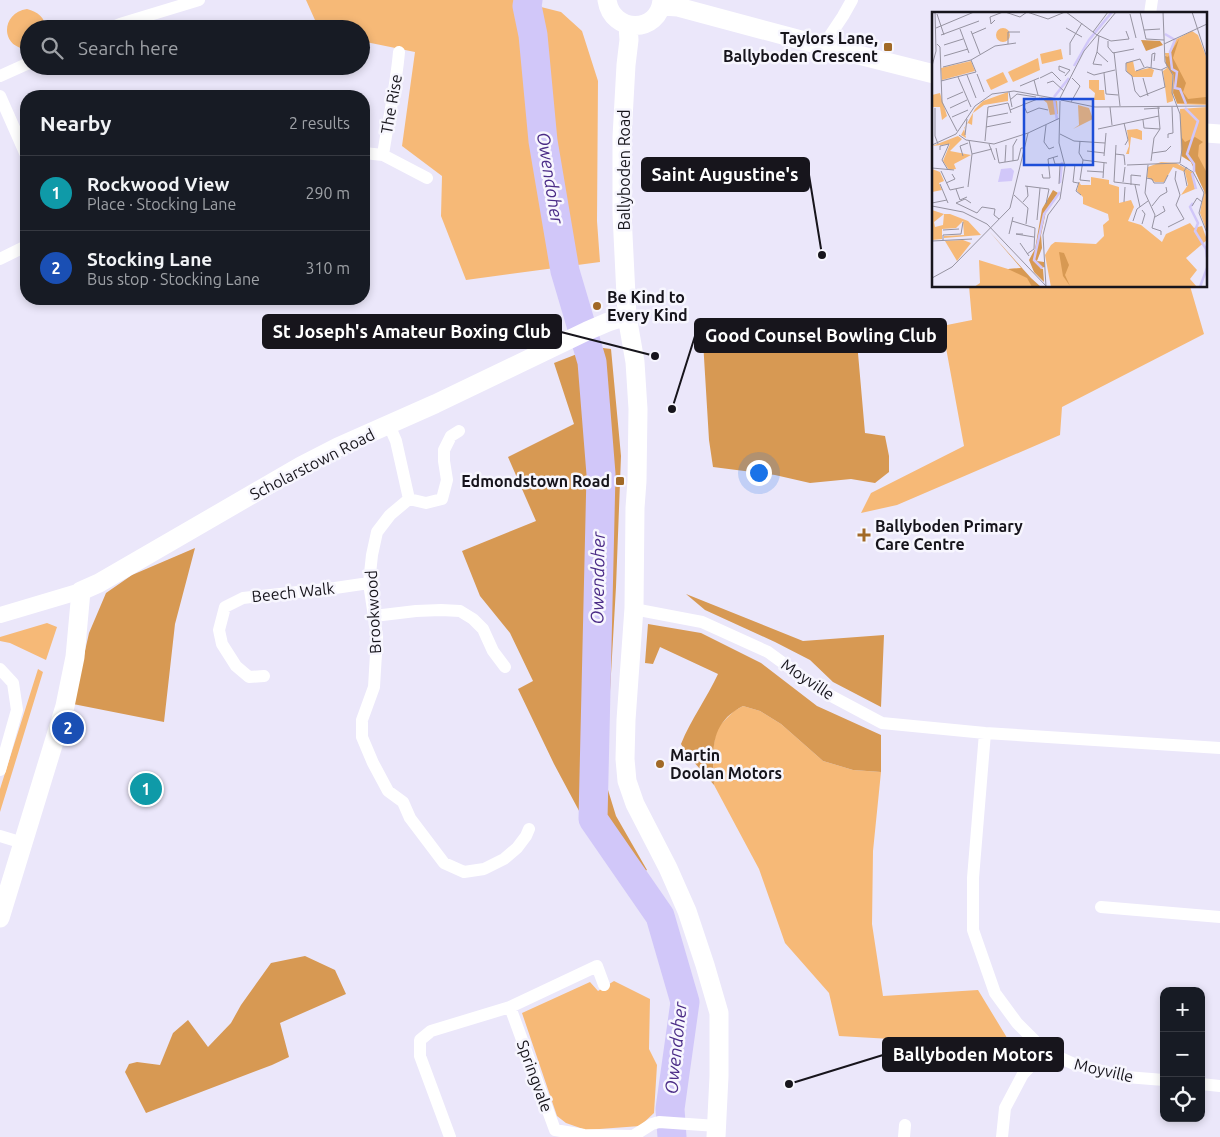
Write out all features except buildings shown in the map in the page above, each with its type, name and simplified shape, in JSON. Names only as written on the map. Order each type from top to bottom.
[{"type":"main road","points":[[607,0],[612,15],[617,20],[628,25],[641,25],[650,22],[655,18],[662,3],[932,73]]},
{"type":"main road","name":"Ballyboden Road","points":[[627,316],[622,214],[622,137],[629,40],[628,25]]},
{"type":"main road","points":[[627,316],[635,362],[638,409],[634,608],[624,759],[627,781],[635,804],[668,868],[687,912],[719,1013],[717,1131]]},
{"type":"main road","name":"Scholarstown Road","points":[[80,591],[99,583],[338,447],[435,404],[584,332],[627,316]]},
{"type":"main road","points":[[0,918],[66,706],[75,657],[80,591]]},
{"type":"street","points":[[133,20],[198,0]]},
{"type":"street","points":[[823,46],[852,0]]},
{"type":"street","name":"The Rise","points":[[383,155],[399,52]]},
{"type":"street","points":[[0,76],[20,67]]},
{"type":"street","points":[[0,96],[20,141]]},
{"type":"street","name":"The Rise","points":[[370,154],[383,155],[427,178]]},
{"type":"street","points":[[0,259],[20,249]]},
{"type":"street","points":[[389,424],[396,441],[408,499],[426,503],[442,499],[447,480],[444,450],[451,436],[459,431]]},
{"type":"street","name":"Brookwood","points":[[408,499],[390,515],[377,532],[372,555],[369,583],[377,637],[374,687],[362,720],[362,737],[388,791],[403,802],[410,818],[444,863],[464,872],[484,869],[504,859],[517,848],[529,829]]},
{"type":"street","name":"Beech Walk","points":[[264,676],[250,677],[236,666],[222,644],[219,630],[225,607],[243,598],[369,583]]},
{"type":"street","name":"Scholarstown Road","points":[[0,615],[80,591]]},
{"type":"street","name":"Moyville","points":[[634,608],[702,622],[768,652],[820,690],[882,723],[986,733],[1220,748]]},
{"type":"street","points":[[374,616],[416,611],[460,611],[473,619],[483,629],[492,651],[505,668]]},
{"type":"street","points":[[0,669],[13,683],[17,710],[0,770]]},
{"type":"street","name":"Moyville","points":[[986,733],[972,878],[972,930],[995,993],[1017,1022],[1046,1051],[1074,1064],[1126,1077],[1160,1080]]},
{"type":"street","points":[[0,836],[23,843]]},
{"type":"street","points":[[1102,907],[1220,916]]},
{"type":"street","points":[[450,1137],[420,1056],[420,1040],[431,1031],[510,1006],[597,966],[604,985]]},
{"type":"street","name":"Springvale","points":[[510,1006],[555,1130],[584,1135],[632,1136],[659,1122],[717,1131]]},
{"type":"street","points":[[1002,1137],[1005,1108],[1023,1074],[1046,1051]]},
{"type":"street","points":[[1205,1084],[1220,1086]]},
{"type":"shaded area","points":[[306,0],[513,0],[561,12],[582,31],[598,81],[597,221],[600,262],[466,280],[441,216],[442,176],[402,146],[415,52],[370,43],[370,20],[315,20]]},
{"type":"shaded area","points":[[27,9],[40,16],[43,20],[20,20],[20,47],[13,43],[7,30],[8,23],[18,12]]},
{"type":"shaded area","points":[[969,288],[1191,288],[1204,334],[1062,407],[1060,435],[897,505],[861,513],[871,493],[964,446],[942,326],[972,320]]},
{"type":"shaded area","points":[[855,319],[865,433],[885,436],[889,456],[889,472],[875,483],[851,479],[810,483],[775,475],[713,467],[709,440],[703,341],[775,344]]},
{"type":"shaded area","points":[[595,347],[611,349],[621,456],[607,743],[608,790],[616,816],[647,870],[624,881],[585,822],[554,764],[518,689],[533,681],[510,633],[480,596],[462,551],[536,521],[508,457],[574,424],[554,363]]},
{"type":"shaded area","points":[[195,548],[175,624],[164,722],[73,704],[89,633],[106,593],[132,575]]},
{"type":"shaded area","points":[[686,594],[803,641],[884,635],[881,707],[833,682],[810,660],[705,610]]},
{"type":"shaded area","points":[[47,623],[57,627],[46,660],[10,643],[0,641],[0,637]]},
{"type":"shaded area","points":[[648,624],[701,633],[761,663],[817,706],[881,735],[881,772],[853,770],[823,761],[781,724],[760,711],[743,706],[732,713],[718,730],[713,761],[714,785],[686,753],[681,744],[718,674],[660,647],[653,664],[645,663]]},
{"type":"shaded area","points":[[38,669],[43,672],[0,812],[0,789]]},
{"type":"shaded area","points":[[743,706],[760,711],[781,724],[823,761],[853,770],[881,772],[873,851],[872,924],[883,996],[978,990],[1012,1046],[839,1036],[829,993],[785,943],[759,869],[714,785],[713,751],[718,727],[734,711]]},
{"type":"shaded area","points":[[305,956],[335,970],[346,994],[280,1023],[289,1057],[146,1113],[125,1072],[129,1064],[137,1062],[160,1065],[173,1033],[188,1020],[208,1047],[231,1023],[241,1005],[271,963]]},
{"type":"shaded area","points":[[614,981],[650,999],[649,1049],[657,1065],[654,1113],[640,1126],[586,1130],[566,1123],[557,1116],[522,1013],[590,982],[598,991]]},
{"type":"waterway","name":"Owendoher","points":[[528,0],[527,6],[533,35],[543,141],[565,271],[592,362],[601,474],[593,819],[660,916],[685,1002],[670,1109],[672,1137]]},
{"type":"place","name":"Taylors Lane, Ballyboden Crescent","points":[[888,47]]},
{"type":"place","name":"Saint Augustine's","points":[[822,255]]},
{"type":"place","name":"Be Kind to Every Kind","points":[[597,306]]},
{"type":"place","name":"St Joseph's Amateur Boxing Club","points":[[655,356]]},
{"type":"place","name":"Good Counsel Bowling Club","points":[[672,409]]},
{"type":"place","name":"Edmondstown Road","points":[[620,481]]},
{"type":"place","name":"Ballyboden Primary Care Centre","points":[[864,535]]},
{"type":"place","name":"Stocking Lane","points":[[68,728]]},
{"type":"place","name":"Martin Doolan Motors","points":[[660,764]]},
{"type":"place","name":"Rockwood View","points":[[146,789]]},
{"type":"place","name":"Ballyboden Motors","points":[[789,1084]]}]
